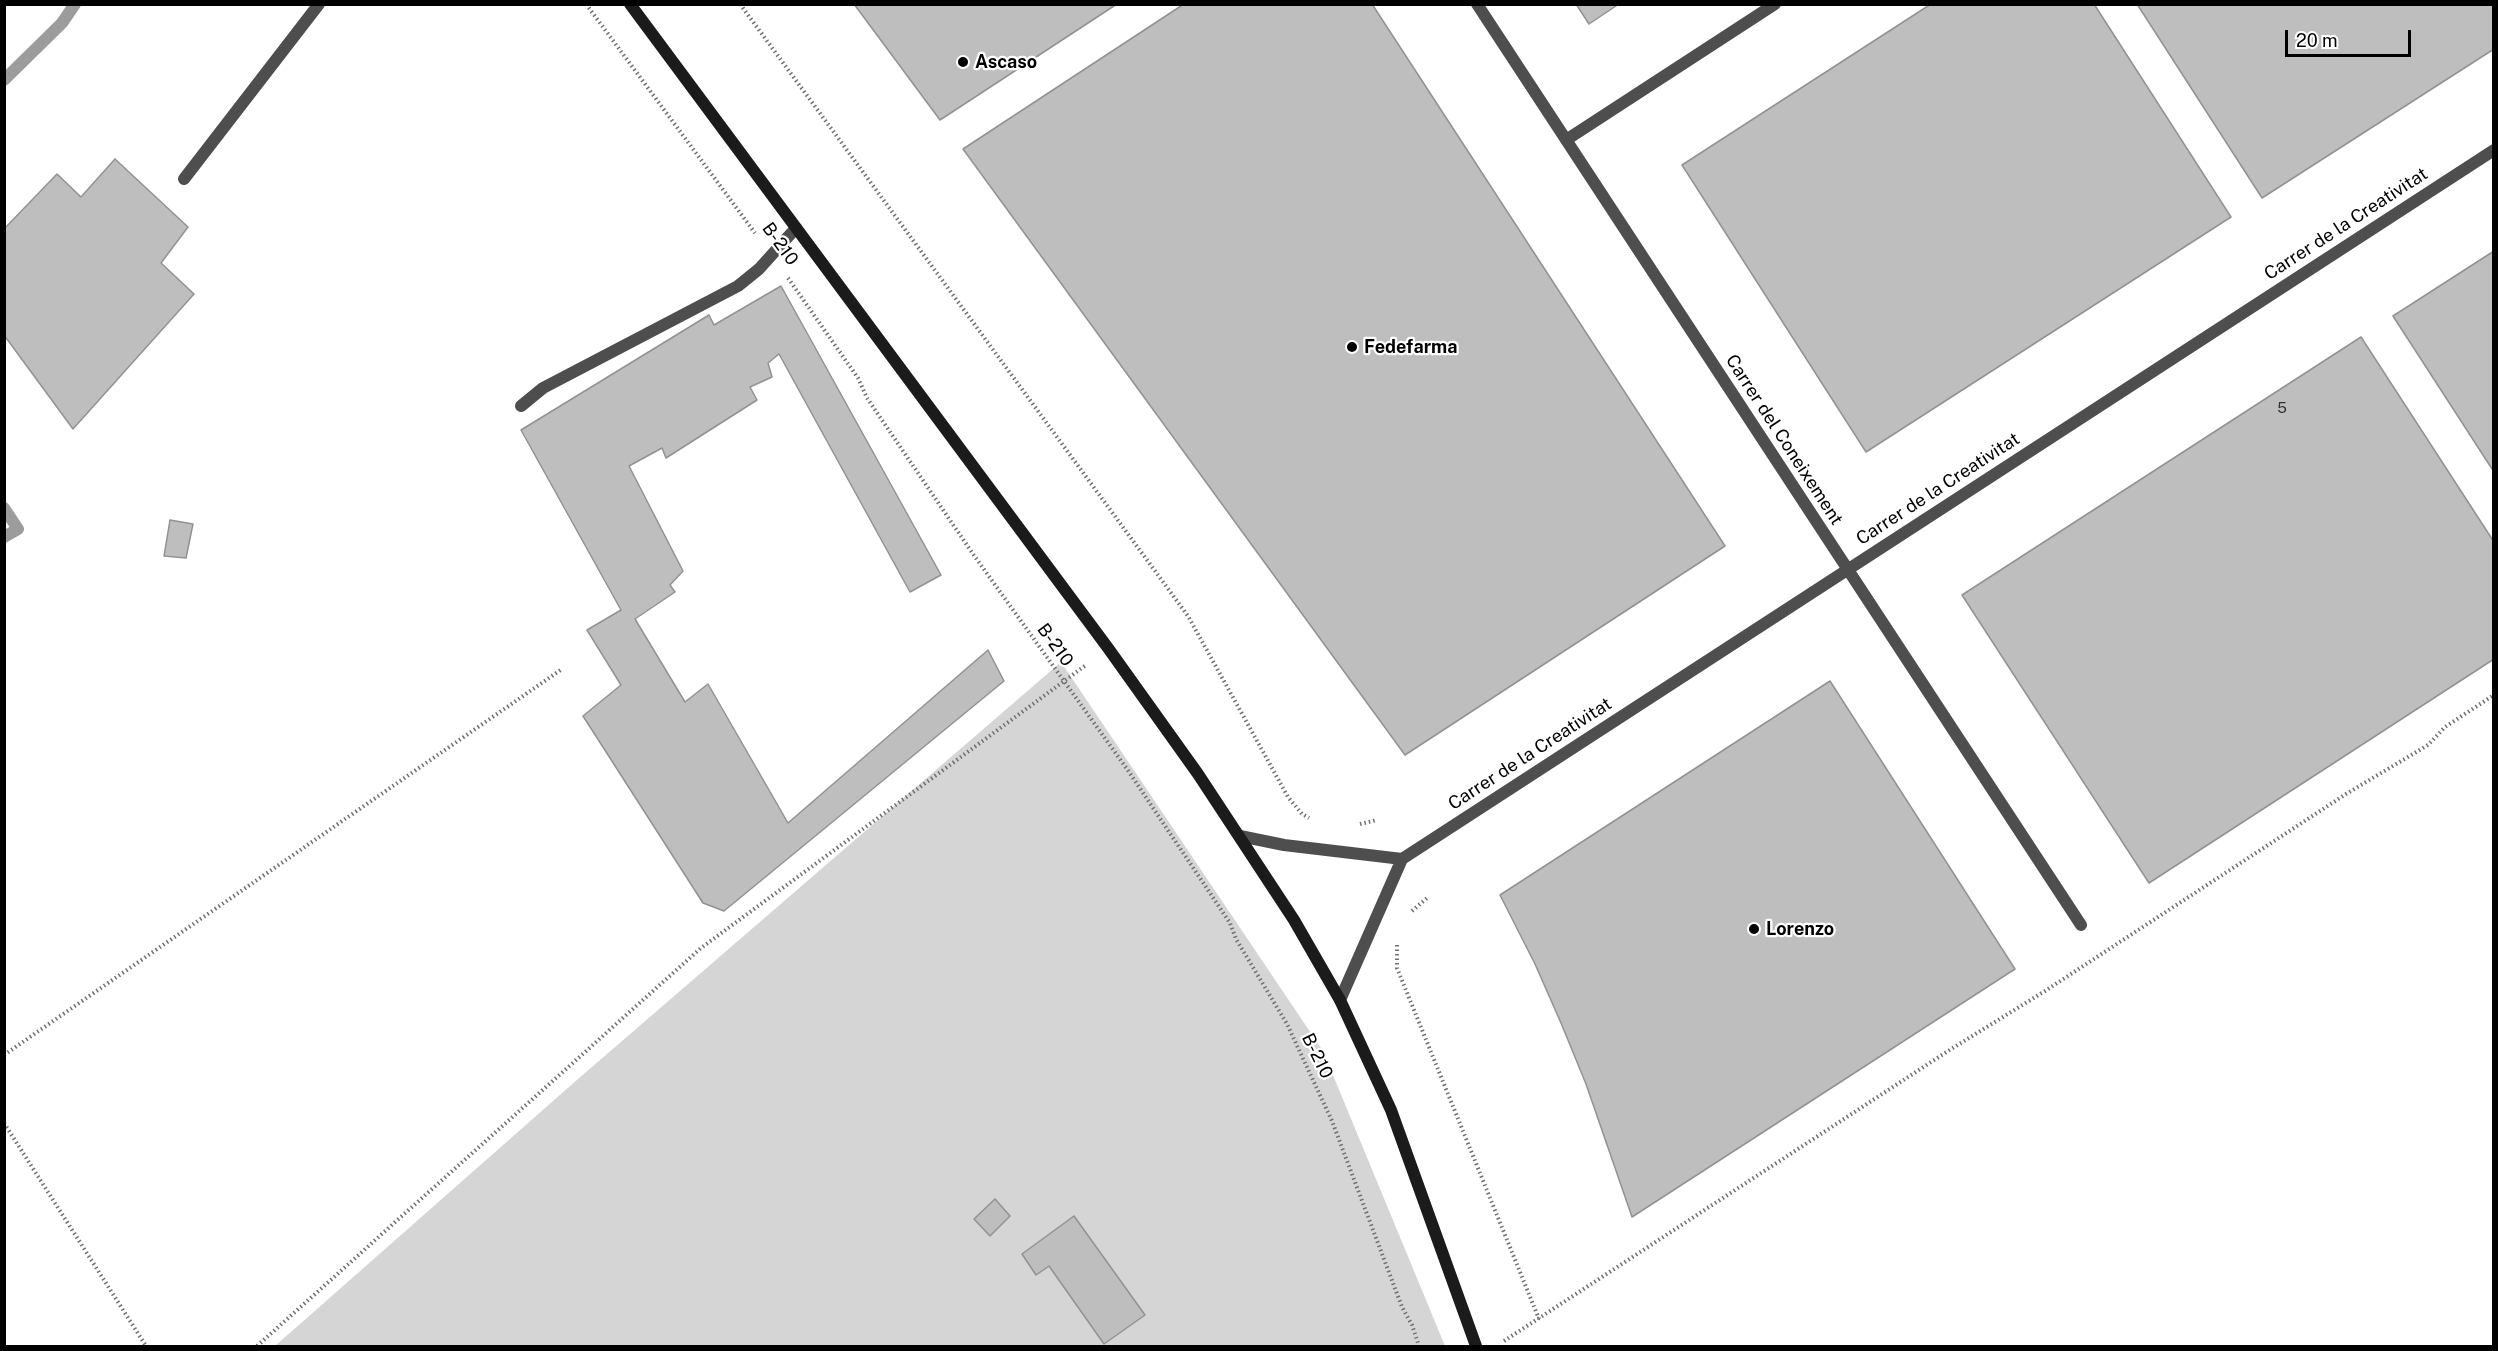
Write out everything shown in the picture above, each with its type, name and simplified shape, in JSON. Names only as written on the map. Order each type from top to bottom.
[{"type":"main road","name":"B-210","points":[[630,4],[1108,648],[1240,836],[1294,920],[1340,1000],[1391,1110],[1476,1347]]},
{"type":"street","points":[[184,179],[319,4]]},
{"type":"street","name":"Carrer del Coneixement","points":[[1477,4],[2081,925]]},
{"type":"street","points":[[1566,140],[1775,4]]},
{"type":"street","name":"Carrer de la Creativitat","points":[[1402,859],[2493,150]]},
{"type":"street","points":[[521,406],[543,388],[738,286],[759,269],[796,228]]},
{"type":"street","points":[[1240,836],[1284,845],[1402,859],[1340,1000]]},
{"type":"path","name":"B-210","points":[[586,4],[858,378],[867,398],[973,554],[1134,779],[1230,923],[1236,939],[1287,1024],[1332,1121],[1419,1347]]},
{"type":"path","points":[[740,4],[1188,616],[1288,797],[1302,814],[1313,820]]},
{"type":"path","points":[[257,1347],[701,948],[1108,648]]},
{"type":"path","points":[[4,1055],[562,669]]},
{"type":"path","points":[[1496,1347],[1948,1051],[2045,991],[2346,794],[2428,745],[2445,727],[2493,695]]},
{"type":"path","points":[[1351,825],[1377,819]]},
{"type":"path","points":[[1409,916],[1427,898]]},
{"type":"path","points":[[1399,935],[1397,968],[1539,1319]]},
{"type":"path","points":[[4,1123],[146,1347]]},
{"type":"shaded area","points":[[1061,662],[1323,1051],[1445,1346],[275,1346],[578,1079]]},
{"type":"building","name":"Ascaso","points":[[854,4],[1117,4],[940,120]]},
{"type":"building","name":"Fedefarma","points":[[1184,4],[1372,4],[1725,546],[1405,755],[963,149]]},
{"type":"building","points":[[1576,4],[1619,4],[1589,24]]},
{"type":"building","points":[[1931,4],[2094,4],[2231,217],[1866,452],[1682,165]]},
{"type":"building","points":[[2137,4],[2494,4],[2494,49],[2262,198]]},
{"type":"building","points":[[115,159],[188,227],[161,263],[194,294],[73,429],[4,335],[4,229],[57,174],[81,197]]},
{"type":"building","points":[[2494,251],[2494,472],[2393,316]]},
{"type":"building","points":[[781,286],[941,575],[910,592],[779,354],[768,363],[772,377],[750,387],[757,400],[666,458],[662,448],[629,466],[683,571],[670,585],[675,592],[635,619],[685,702],[708,684],[788,823],[988,650],[1004,681],[724,911],[703,903],[583,716],[621,685],[587,630],[621,610],[521,430],[709,315],[714,325]]},
{"type":"building","points":[[2361,337],[2494,542],[2494,659],[2149,883],[1962,595]]},
{"type":"building","points":[[170,520],[193,524],[186,558],[164,556]]},
{"type":"building","name":"Lorenzo","points":[[1830,681],[2015,969],[1632,1217],[1586,1084],[1561,1023],[1535,964],[1500,895]]},
{"type":"building","points":[[995,1199],[1010,1216],[990,1236],[974,1219]]},
{"type":"building","points":[[1074,1216],[1145,1315],[1104,1344],[1049,1266],[1036,1275],[1022,1254]]},
{"type":"waterway","points":[[4,80],[62,23],[75,4]]},
{"type":"waterway","points":[[4,508],[18,529],[4,537]]},
{"type":"place","name":"Ascaso","points":[[963,62]]},
{"type":"place","name":"Fedefarma","points":[[1352,347]]},
{"type":"place","name":"Lorenzo","points":[[1754,929]]}]
